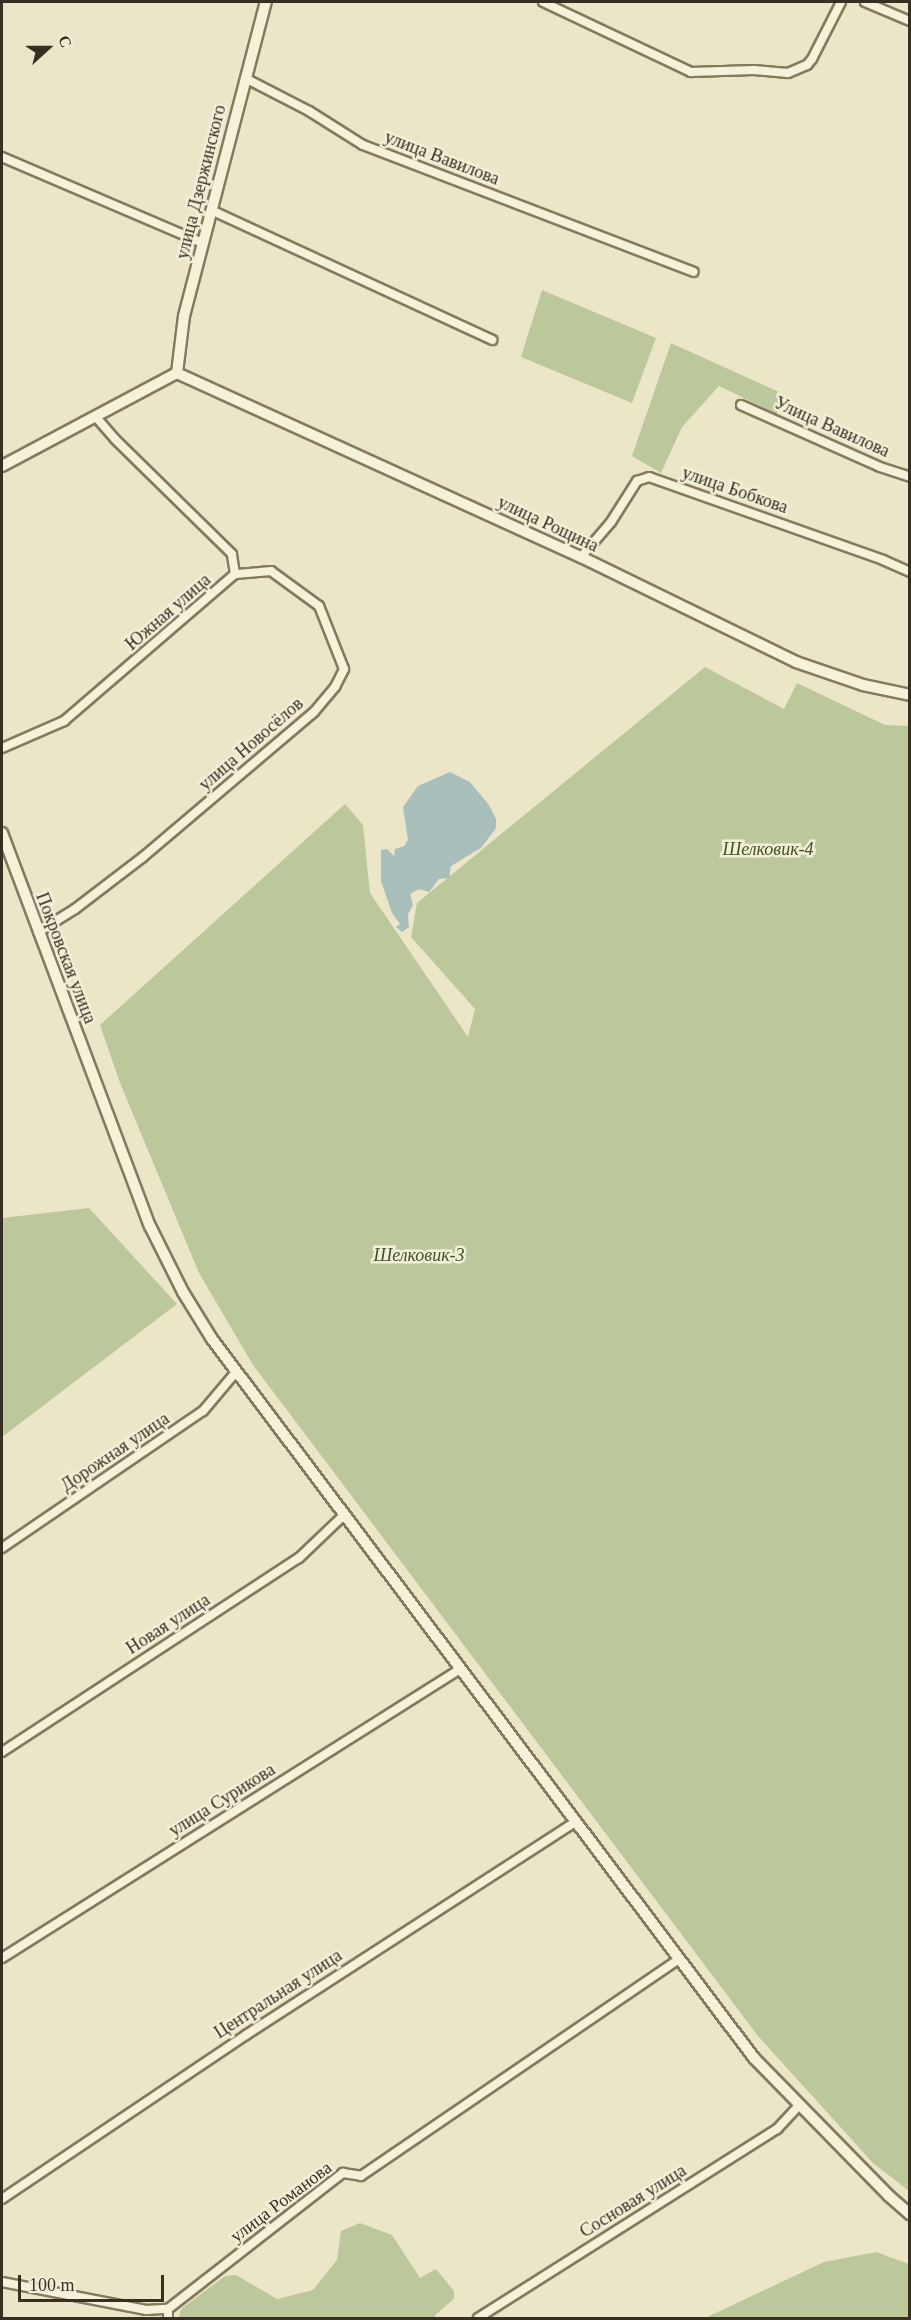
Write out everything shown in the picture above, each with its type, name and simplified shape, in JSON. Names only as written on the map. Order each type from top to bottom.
[{"type":"street","name":"улица Дзержинского","points":[[177,373],[184,316],[266,2]]},
{"type":"street","points":[[543,2],[691,72],[754,70],[788,73],[807,65],[812,59],[841,2]]},
{"type":"street","points":[[865,2],[909,21]]},
{"type":"street","name":"улица Вавилова","points":[[245,78],[309,111],[363,145],[693,272]]},
{"type":"street","points":[[2,157],[203,243]]},
{"type":"street","points":[[211,210],[492,340]]},
{"type":"street","points":[[2,466],[177,373]]},
{"type":"street","name":"улица Рощина","points":[[177,373],[581,557],[796,662],[863,685],[909,695]]},
{"type":"street","name":"Улица Вавилова","points":[[741,405],[880,467],[909,477]]},
{"type":"street","name":"Южная улица","points":[[2,748],[64,721],[235,574],[232,554],[115,439],[95,416]]},
{"type":"street","name":"улица Бобкова","points":[[581,557],[610,522],[637,481],[650,477],[883,560],[909,572]]},
{"type":"street","name":"улица Новосёлов","points":[[38,932],[75,909],[143,857],[314,712],[335,687],[344,669],[320,606],[271,571],[235,574]]},
{"type":"street","name":"Покровская улица","points":[[2,833],[99,1095],[159,1245],[183,1292],[212,1339],[754,2058],[909,2214]]},
{"type":"street","name":"Дорожная улица","points":[[2,1548],[203,1412],[236,1372]]},
{"type":"street","name":"Новая улица","points":[[2,1752],[299,1558],[344,1515]]},
{"type":"street","name":"улица Сурикова","points":[[2,1958],[460,1669]]},
{"type":"street","name":"Центральная улица","points":[[2,2199],[246,2035],[575,1822]]},
{"type":"street","name":"улица Романова","points":[[168,2309],[343,2173],[361,2176],[679,1959]]},
{"type":"street","name":"Сосновая улица","points":[[478,2319],[777,2129],[799,2105]]},
{"type":"street","points":[[2,2282],[146,2310],[168,2309],[168,2319]]},
{"type":"green space","points":[[542,290],[656,338],[632,403],[521,357]]},
{"type":"green space","points":[[671,343],[779,392],[777,414],[719,386],[682,427],[661,473],[632,456]]},
{"type":"green space","points":[[705,667],[784,709],[797,683],[885,725],[909,726],[909,2191],[873,2163],[758,2036],[253,1365],[199,1273],[120,1083],[100,1025],[345,804],[363,825],[370,893],[468,1037],[475,1009],[411,937],[417,903]]},
{"type":"green space","points":[[89,1208],[177,1304],[2,1437],[2,1218]]},
{"type":"green space","points":[[360,2223],[392,2235],[420,2278],[436,2269],[454,2291],[454,2299],[435,2315],[436,2318],[179,2318],[181,2309],[225,2276],[236,2275],[277,2299],[313,2290],[337,2260],[341,2231]]},
{"type":"green space","points":[[876,2252],[909,2264],[909,2318],[705,2318],[824,2262]]},
{"type":"water","points":[[450,772],[470,782],[489,805],[496,819],[496,828],[481,848],[451,866],[449,878],[439,879],[429,892],[419,889],[410,894],[413,905],[408,914],[409,927],[402,932],[396,927],[400,924],[392,913],[381,881],[381,850],[387,849],[394,856],[395,849],[404,846],[408,840],[403,807],[418,786]]},
{"type":"park label","name":"Шелковик-4","points":[[768,849]]},
{"type":"park label","name":"Шелковик-3","points":[[419,1255]]}]
